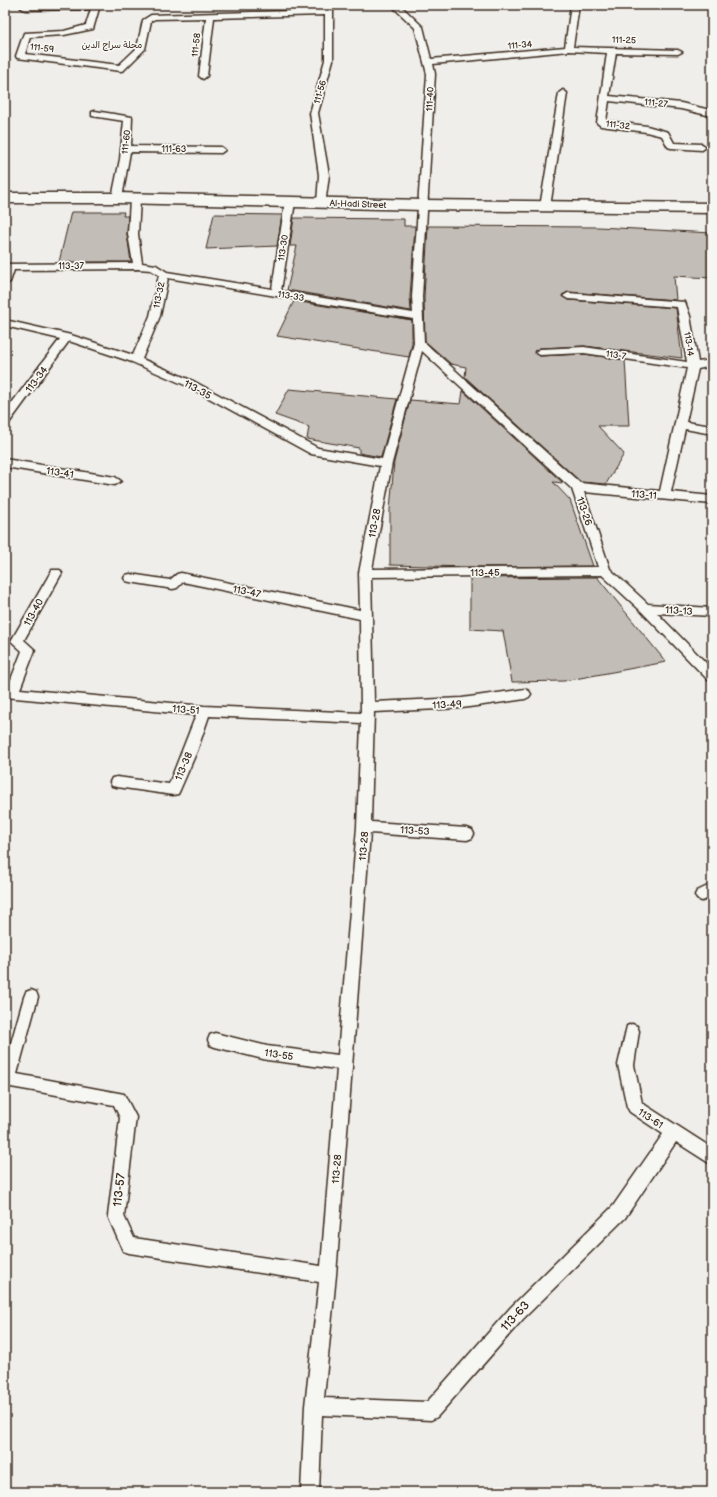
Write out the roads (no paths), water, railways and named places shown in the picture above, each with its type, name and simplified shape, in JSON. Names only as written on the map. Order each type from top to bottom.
[{"type":"street","name":"Al-Hadi Street","points":[[5,198],[117,198],[424,205],[712,208]]},
{"type":"lane","points":[[240,5],[241,14]]},
{"type":"lane","name":"111-40","points":[[395,5],[420,27],[431,74],[424,205]]},
{"type":"lane","points":[[569,49],[575,5]]},
{"type":"lane","points":[[25,8],[96,6]]},
{"type":"lane","name":"111-59","points":[[96,6],[90,27],[64,33],[27,35],[20,56],[121,68],[141,49],[147,20],[154,17],[210,15]]},
{"type":"lane","points":[[210,15],[329,8]]},
{"type":"lane","name":"111-56","points":[[322,203],[324,175],[314,113],[329,60],[329,8]]},
{"type":"lane","name":"111-58","points":[[203,76],[210,15]]},
{"type":"lane","name":"111-34","points":[[428,62],[569,49]]},
{"type":"lane","name":"111-25","points":[[569,49],[678,52]]},
{"type":"lane","name":"111-32","points":[[612,50],[601,123],[647,129],[665,134],[671,145],[702,147]]},
{"type":"lane","points":[[545,207],[563,93]]},
{"type":"lane","name":"111-27","points":[[605,98],[681,106],[707,112]]},
{"type":"lane","name":"111-60","points":[[95,114],[129,119],[126,149],[117,198]]},
{"type":"lane","name":"111-63","points":[[126,149],[221,150]]},
{"type":"lane","points":[[135,199],[133,234],[138,266]]},
{"type":"lane","name":"113-30","points":[[276,293],[290,202]]},
{"type":"lane","name":"113-28","points":[[310,1492],[314,1406],[328,1275],[364,826],[368,713],[365,573],[386,463],[419,343],[417,297],[424,205]]},
{"type":"lane","name":"113-37","points":[[8,267],[138,266]]},
{"type":"lane","name":"113-32","points":[[136,360],[155,316],[164,274],[153,267],[138,266]]},
{"type":"lane","points":[[5,282],[8,267]]},
{"type":"lane","name":"113-33","points":[[164,274],[418,317]]},
{"type":"lane","name":"113-14","points":[[568,296],[681,304],[685,316],[692,366],[665,496]]},
{"type":"lane","name":"113-35","points":[[5,323],[67,337],[136,360],[191,384],[314,451],[386,463]]},
{"type":"lane","name":"113-34","points":[[5,420],[67,337]]},
{"type":"lane","name":"113-26","points":[[419,343],[577,487],[605,571],[645,608],[712,677]]},
{"type":"lane","name":"113-7","points":[[540,352],[584,350],[692,366],[712,363]]},
{"type":"lane","points":[[680,424],[712,430]]},
{"type":"lane","name":"113-41","points":[[5,463],[115,481]]},
{"type":"lane","name":"113-11","points":[[577,487],[712,500]]},
{"type":"lane","name":"113-45","points":[[365,573],[605,571]]},
{"type":"lane","name":"113-40","points":[[8,692],[29,650],[17,641],[56,573]]},
{"type":"lane","name":"113-47","points":[[130,578],[173,585],[181,577],[366,616]]},
{"type":"lane","name":"113-13","points":[[645,608],[712,612]]},
{"type":"lane","name":"113-51","points":[[8,692],[204,711],[368,713]]},
{"type":"lane","name":"113-49","points":[[368,713],[462,703],[525,694]]},
{"type":"lane","name":"113-38","points":[[116,782],[173,790],[190,751],[204,711]]},
{"type":"lane","name":"113-53","points":[[364,826],[467,834]]},
{"type":"lane","points":[[7,1079],[31,997]]},
{"type":"lane","name":"113-61","points":[[632,1031],[626,1065],[635,1107],[712,1157]]},
{"type":"lane","name":"113-55","points":[[215,1040],[267,1053],[345,1063]]},
{"type":"lane","name":"113-57","points":[[7,1079],[119,1099],[128,1117],[116,1216],[129,1245],[328,1275]]},
{"type":"lane","name":"113-63","points":[[314,1406],[431,1411],[517,1313],[619,1212],[674,1132]]},
{"type":"district","name":"محلة سراج الدين","points":[[112,45]]}]
